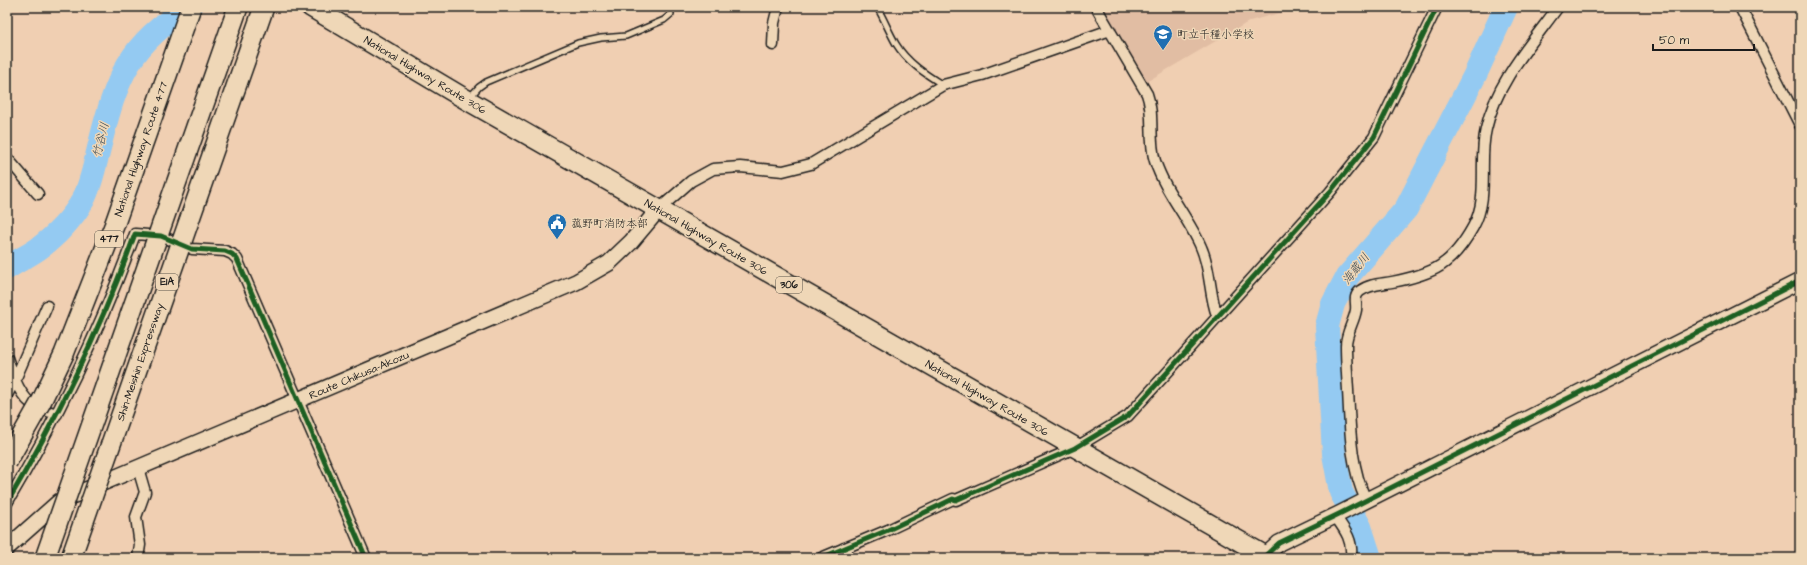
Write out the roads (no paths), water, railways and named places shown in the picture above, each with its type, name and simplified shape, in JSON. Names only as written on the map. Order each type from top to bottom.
[{"type":"highway","name":"National Highway Route 477","points":[[7,462],[41,402],[64,354],[114,226],[191,7]]},
{"type":"highway","name":"E1A","points":[[45,558],[238,7]]},
{"type":"highway","name":"Shin-Meishin Expressway","points":[[71,558],[264,7]]},
{"type":"highway","name":"National Highway Route 306","points":[[311,7],[467,100],[658,210],[1267,557]]},
{"type":"main road","name":"Route Chikusa-Akozu","points":[[7,548],[60,501],[576,282],[609,263],[631,242],[658,210]]},
{"type":"main road","points":[[1267,557],[1279,543],[1800,281]]},
{"type":"street","points":[[773,45],[774,23],[778,7]]},
{"type":"street","points":[[1096,7],[1147,94],[1152,120],[1152,147],[1155,159],[1165,184],[1202,248],[1217,315]]},
{"type":"street","points":[[821,558],[953,499],[956,500],[1075,448],[1128,416],[1217,315],[1330,192],[1374,137],[1437,7]]},
{"type":"street","points":[[1364,501],[1355,472],[1346,343],[1356,310],[1355,298],[1357,294],[1367,287],[1421,276],[1453,258],[1478,216],[1482,194],[1483,144],[1490,112],[1511,72],[1558,7]]},
{"type":"street","points":[[1740,7],[1800,125]]},
{"type":"street","points":[[658,210],[691,181],[713,170],[740,167],[784,171],[811,164],[943,85],[982,74],[1110,30]]},
{"type":"street","points":[[7,158],[38,194]]},
{"type":"street","points":[[7,503],[57,414],[92,343],[120,277],[135,234],[161,236],[192,249],[226,251],[237,259],[366,558]]},
{"type":"street","points":[[7,395],[48,306]]},
{"type":"street","points":[[7,358],[20,393],[32,405],[57,414]]},
{"type":"street","points":[[138,468],[145,492],[136,517],[140,545],[138,558]]},
{"type":"street","points":[[1337,515],[1347,532],[1352,547],[1351,558]]},
{"type":"street","points":[[844,548],[848,558]]},
{"type":"lane","points":[[467,100],[486,82],[578,43],[601,38],[626,36],[664,20],[671,14],[670,7]]},
{"type":"lane","points":[[877,7],[896,44],[906,58],[928,76],[943,85]]},
{"type":"waterway","name":"竹谷川","points":[[7,268],[34,252],[44,244],[57,233],[74,214],[89,187],[112,100],[128,65],[152,34],[190,7]]},
{"type":"waterway","name":"海蔵川","points":[[1370,558],[1360,527],[1341,492],[1334,454],[1327,326],[1333,304],[1347,277],[1406,209],[1475,75],[1506,7]]},
{"type":"place","name":"町立千種小学校","points":[[1163,51]]},
{"type":"place","name":"菰野町消防本部","points":[[557,240]]}]
